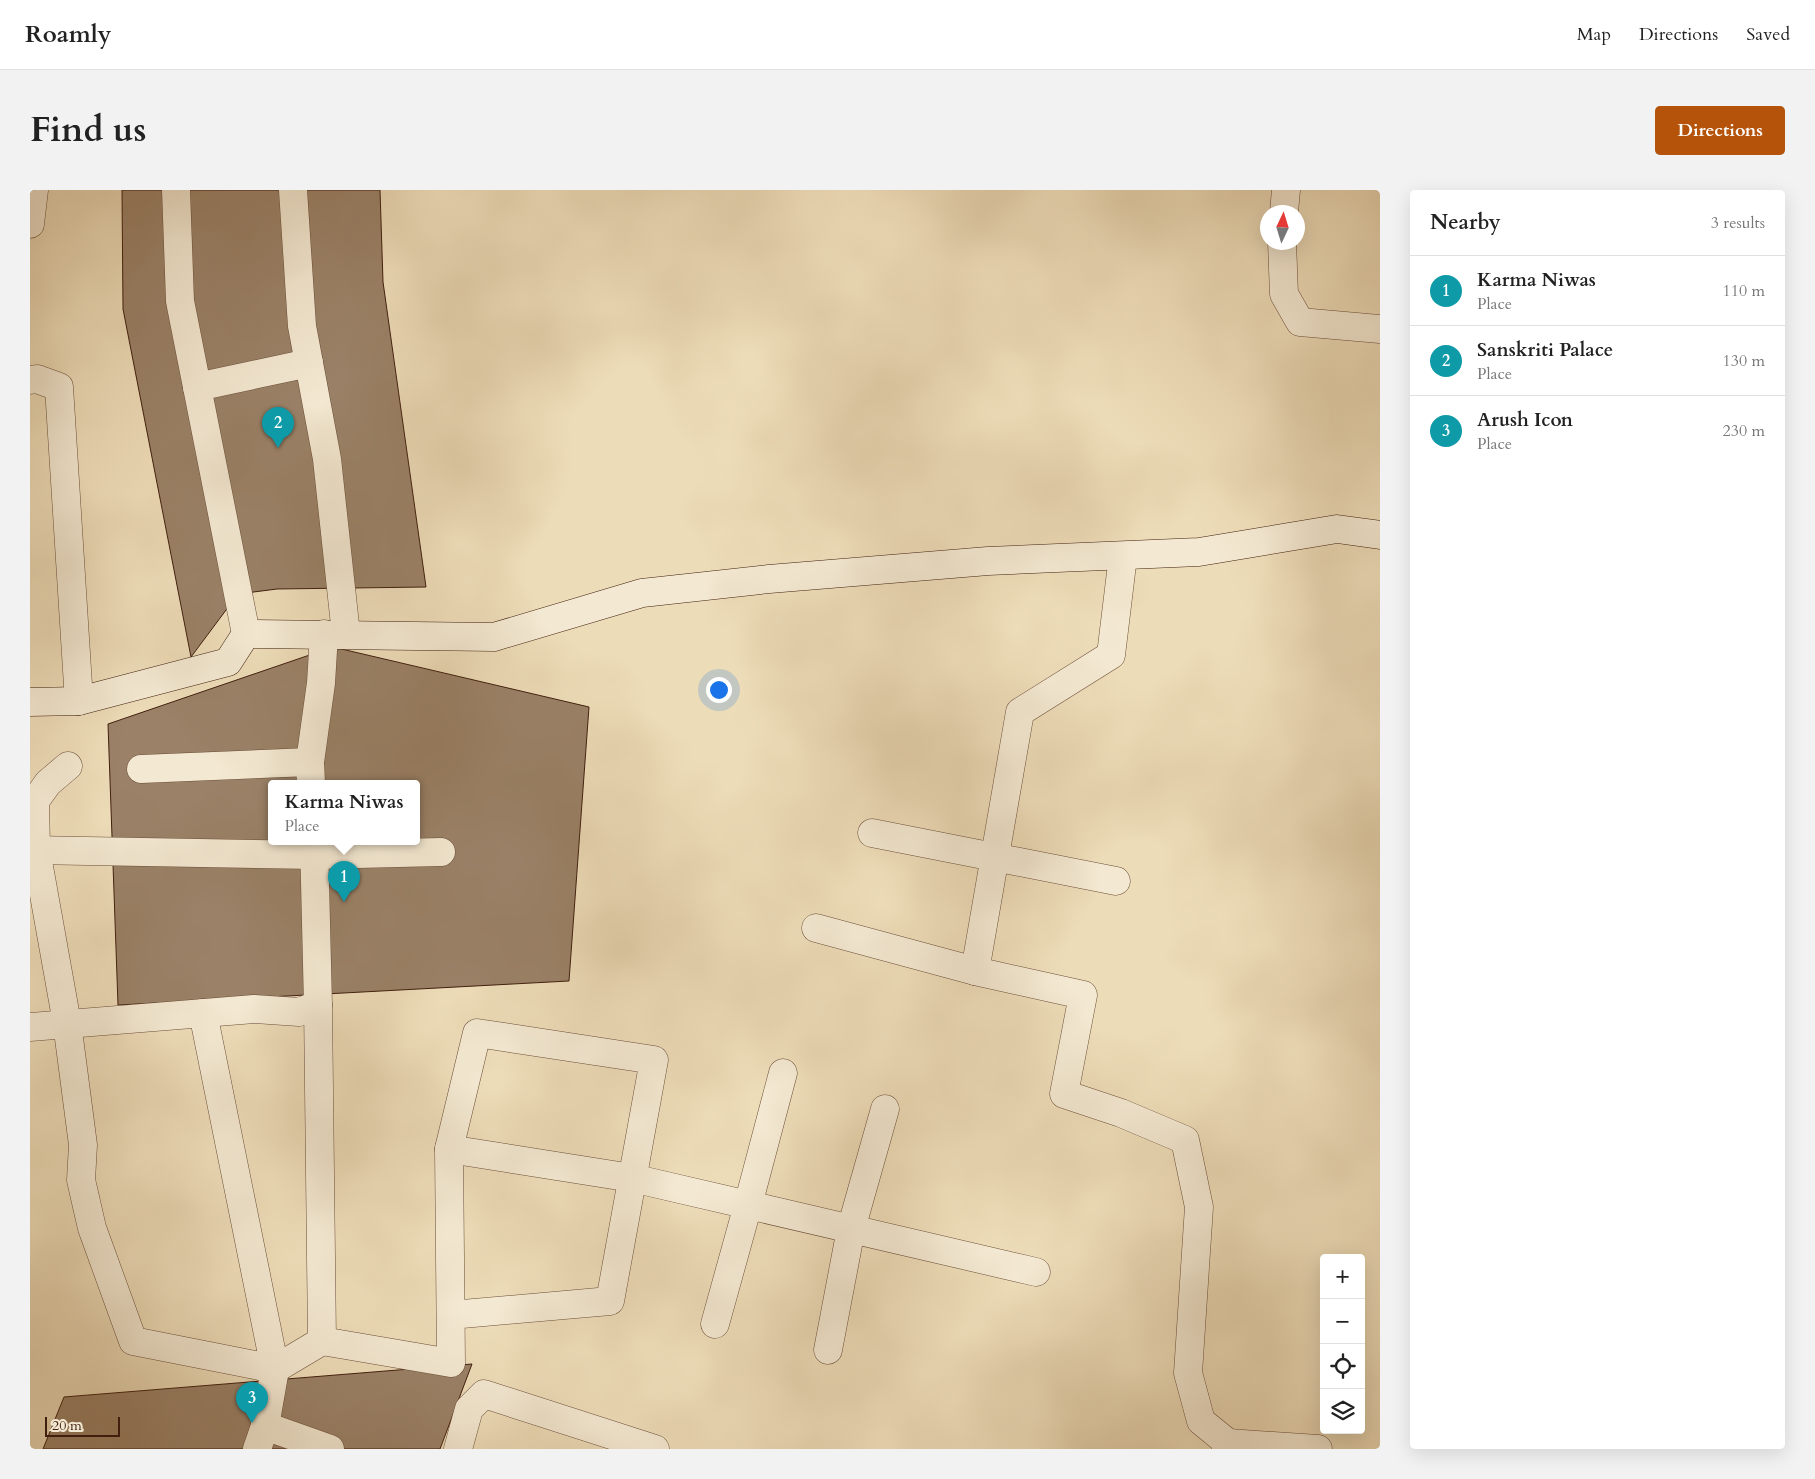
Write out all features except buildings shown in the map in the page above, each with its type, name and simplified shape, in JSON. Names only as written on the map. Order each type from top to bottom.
[{"type":"street","points":[[30,224],[34,190]]},
{"type":"street","points":[[30,702],[79,701],[228,662],[246,634],[180,301],[176,190]]},
{"type":"street","points":[[142,769],[311,773],[320,683],[335,634],[327,459],[302,326],[293,190]]},
{"type":"street","points":[[1285,205],[1286,190]]},
{"type":"street","points":[[1282,250],[1284,294],[1300,322],[1380,329]]},
{"type":"street","points":[[197,387],[309,363]]},
{"type":"street","points":[[30,380],[37,379],[60,387],[79,701]]},
{"type":"street","points":[[246,634],[494,637],[642,593],[769,579],[988,561],[1199,552],[1337,529],[1380,535]]},
{"type":"street","points":[[975,971],[1020,712],[1111,655],[1123,556]]},
{"type":"street","points":[[68,766],[48,783],[35,801],[33,850],[67,1023],[83,1145],[81,1180],[92,1228],[133,1341],[275,1369],[322,1341],[451,1363],[449,1149],[477,1033],[654,1060],[610,1301],[451,1315]]},
{"type":"street","points":[[872,833],[1116,881]]},
{"type":"street","points":[[33,850],[314,848],[440,852]]},
{"type":"street","points":[[314,848],[322,1341]]},
{"type":"street","points":[[816,928],[975,971],[1083,995],[1064,1094],[1121,1112],[1185,1140],[1199,1207],[1188,1373],[1201,1421],[1227,1446],[1318,1449]]},
{"type":"street","points":[[30,1027],[254,1009],[300,1012],[318,1005]]},
{"type":"street","points":[[203,1013],[275,1369],[261,1437],[330,1449]]},
{"type":"street","points":[[715,1324],[783,1072]]},
{"type":"street","points":[[828,1350],[851,1229],[885,1109]]},
{"type":"street","points":[[449,1149],[632,1178],[1036,1272]]},
{"type":"street","points":[[458,1449],[469,1409],[484,1394],[655,1449]]},
{"type":"place","name":"Sanskriti Palace","points":[[278,448]]},
{"type":"place","name":"Karma Niwas","points":[[344,902]]},
{"type":"place","name":"Arush Icon","points":[[252,1423]]}]
